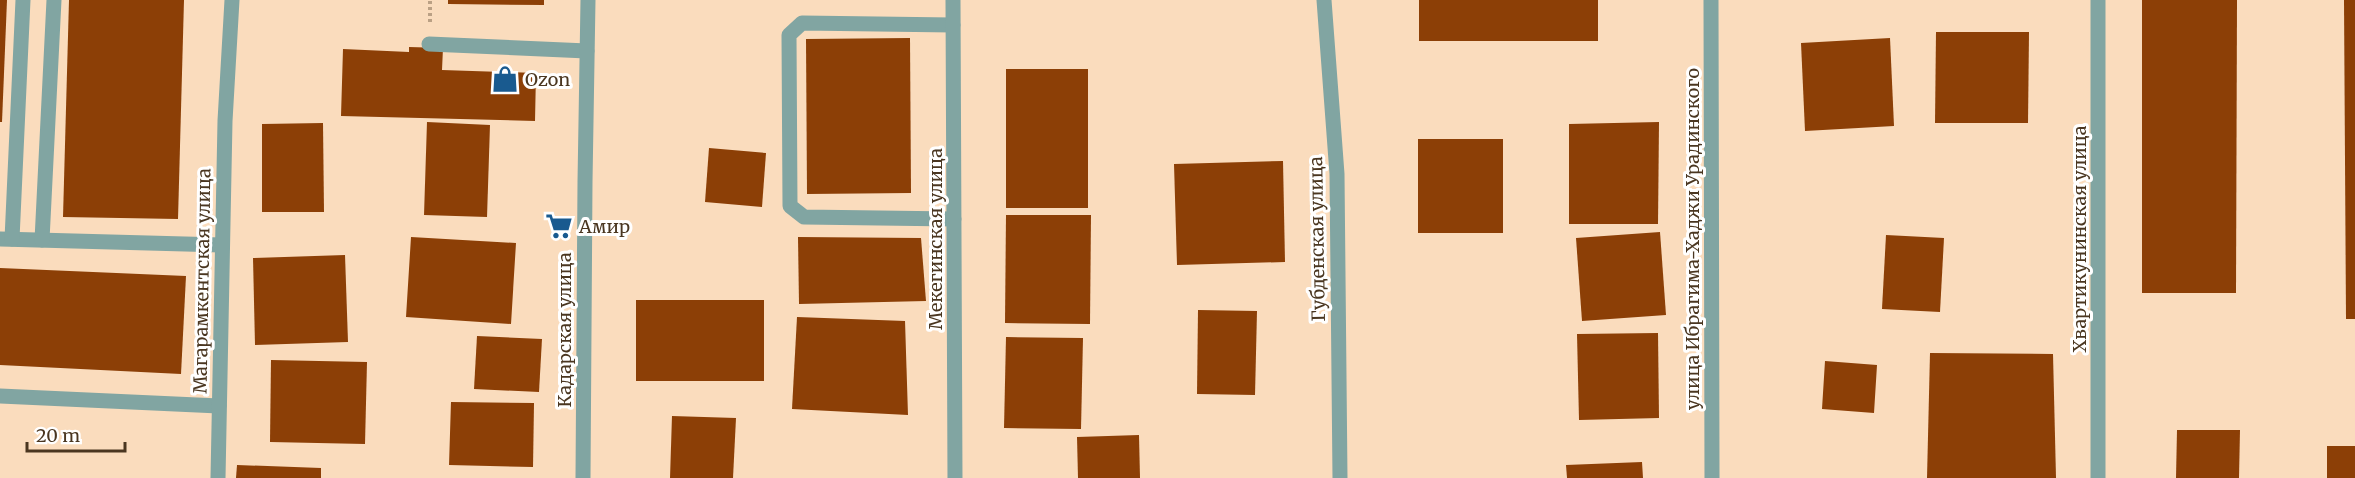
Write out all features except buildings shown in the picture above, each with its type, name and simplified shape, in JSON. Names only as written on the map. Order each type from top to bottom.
[{"type":"street","points":[[23,0],[6,239],[222,245]]},
{"type":"street","points":[[42,240],[54,0]]},
{"type":"street","name":"Магарамкентская улица","points":[[218,478],[225,121],[232,0]]},
{"type":"street","name":"Кадарская улица","points":[[583,478],[588,0]]},
{"type":"street","name":"Мекегинская улица","points":[[953,0],[955,478]]},
{"type":"street","name":"Губденская улица","points":[[1324,0],[1337,174],[1340,478]]},
{"type":"street","name":"улица Ибрагима-Хаджи Урадинского","points":[[1711,0],[1712,478]]},
{"type":"street","name":"Хвартикунинская улица","points":[[2098,0],[2098,478]]},
{"type":"street","points":[[953,25],[802,23],[789,35],[789,69],[790,206],[804,217],[954,219]]},
{"type":"street","points":[[429,44],[587,51]]},
{"type":"street","points":[[0,396],[219,406]]},
{"type":"place","name":"Ozon","points":[[505,79]]},
{"type":"place","name":"Амир","points":[[559,226]]}]
